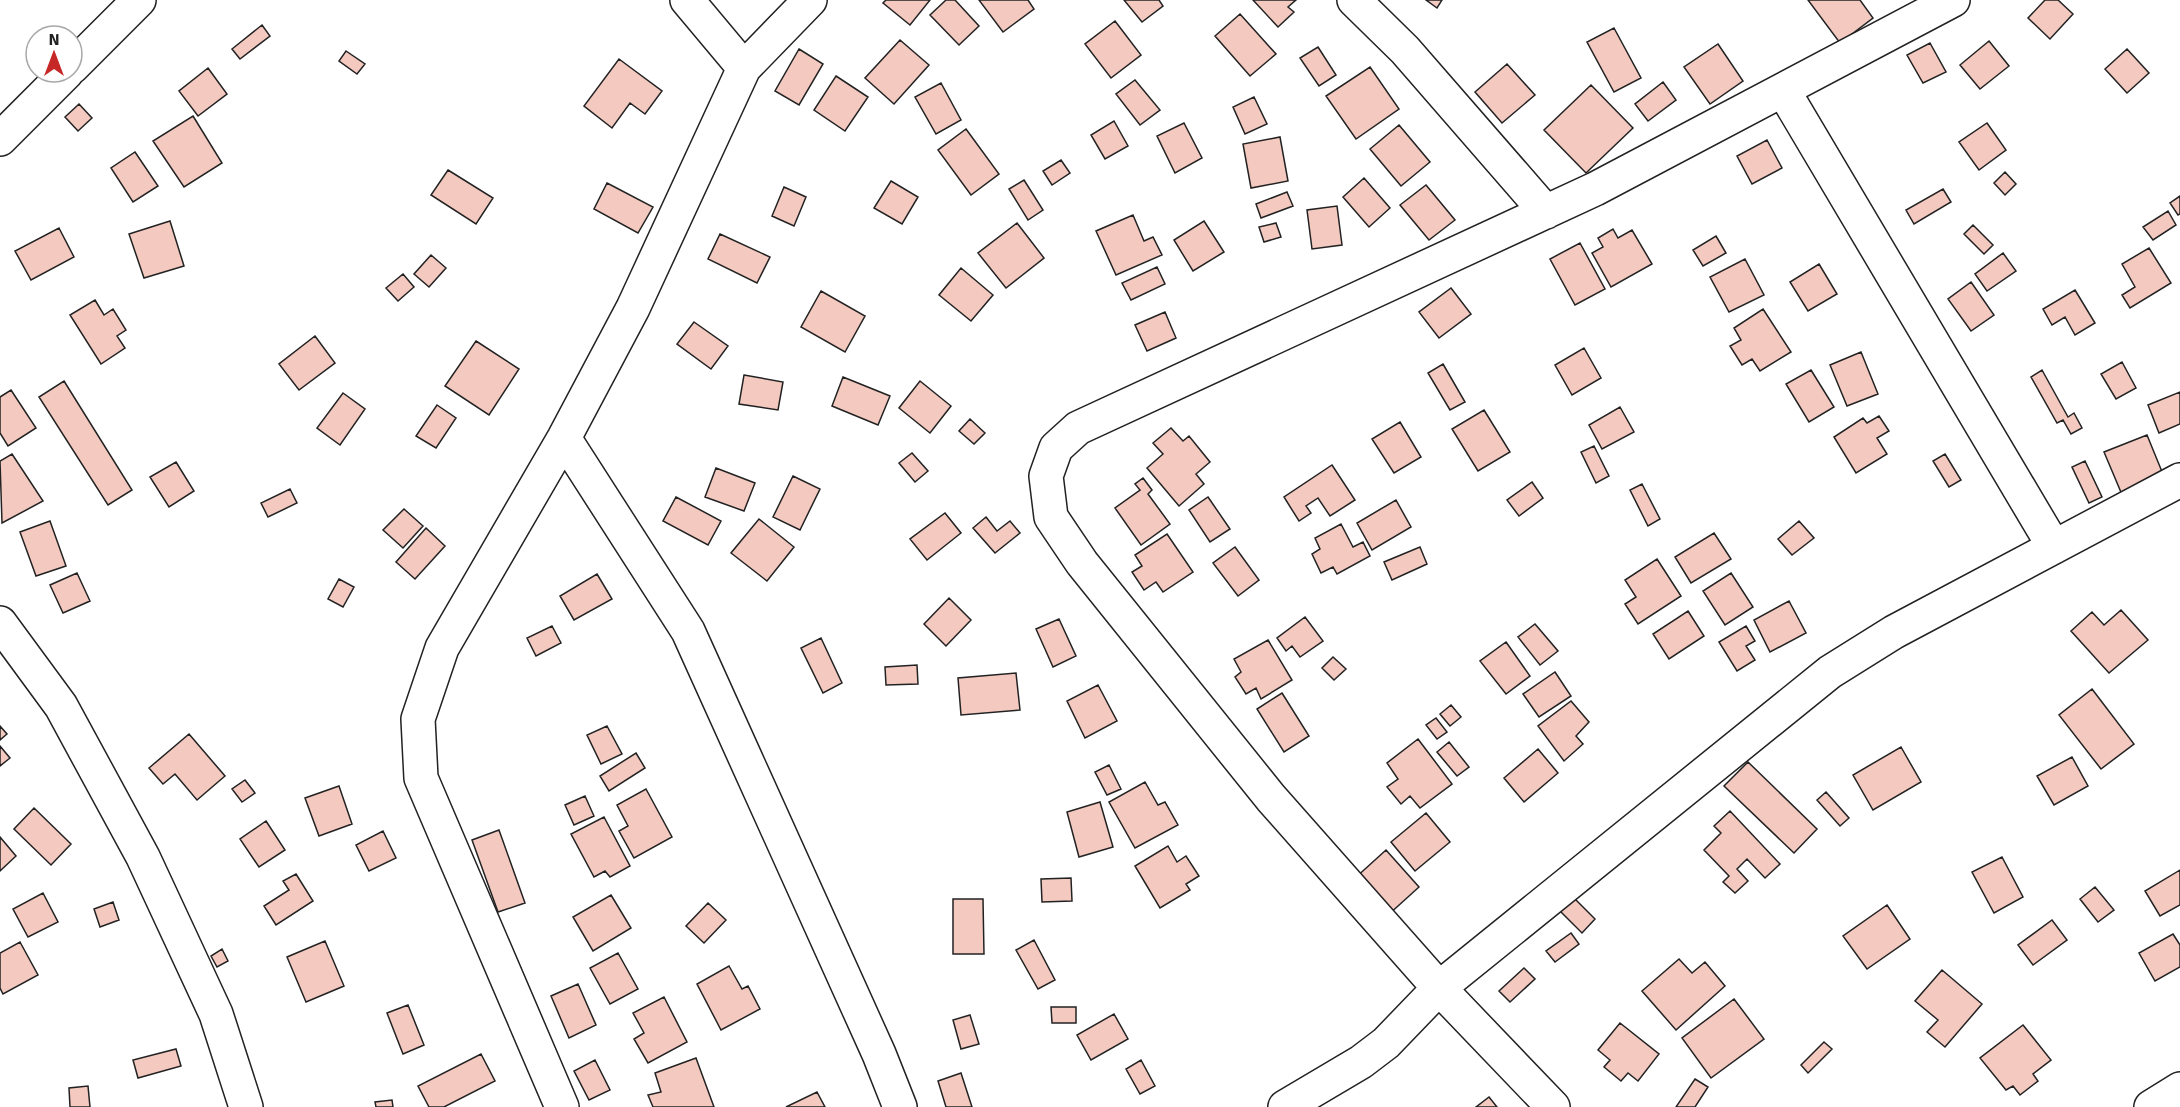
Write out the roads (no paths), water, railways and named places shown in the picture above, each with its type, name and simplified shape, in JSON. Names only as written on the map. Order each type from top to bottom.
[{"type":"street","points":[[84,55],[139,0]]},
{"type":"street","points":[[687,0],[744,68]]},
{"type":"street","points":[[562,1107],[421,778],[418,719],[442,648],[564,438],[633,308],[744,68],[810,0]]},
{"type":"street","points":[[1354,0],[1405,50],[1546,212]]},
{"type":"street","points":[[1553,1107],[1439,988],[1271,798],[1082,563],[1051,517],[1046,476],[1056,448],[1078,428],[1546,212],[1953,0]]},
{"type":"street","points":[[0,139],[55,84]]},
{"type":"street","points":[[1783,90],[2054,547]]},
{"type":"street","points":[[564,438],[688,631],[879,1054],[900,1107]]},
{"type":"street","points":[[1285,1107],[1361,1062],[1386,1043],[1439,988],[1830,672],[1894,632],[2180,480]]},
{"type":"street","points":[[0,623],[61,706],[143,857],[216,1014],[246,1107]]},
{"type":"street","points":[[2151,1107],[2180,1089]]}]
